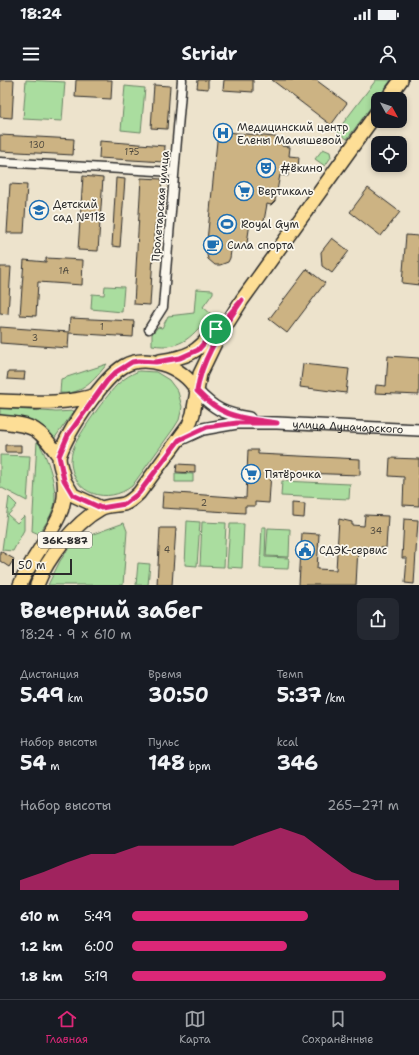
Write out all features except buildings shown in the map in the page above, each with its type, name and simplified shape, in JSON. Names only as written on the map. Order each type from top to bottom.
[{"type":"main road","points":[[392,92],[401,80]]},
{"type":"main road","name":"36К-887","points":[[37,585],[69,534],[78,525],[101,508],[125,504],[139,493],[179,440],[189,425],[193,414],[200,374],[209,353],[242,300],[371,121]]},
{"type":"main road","name":"36К-887","points":[[20,585],[31,562],[60,515],[64,500],[64,480],[59,456],[68,435],[96,395],[107,381],[124,366],[139,361],[156,362],[180,358],[198,350],[242,300]]},
{"type":"main road","name":"36К-887","points":[[156,362],[176,369],[197,390]]},
{"type":"main road","name":"улица Луначарского","points":[[197,390],[212,405],[223,413],[277,423]]},
{"type":"main road","points":[[0,400],[63,402],[82,400],[96,395]]},
{"type":"main road","points":[[0,422],[25,425],[39,431],[59,456]]},
{"type":"main road","name":"улица Луначарского","points":[[179,440],[207,427],[256,423],[419,430]]},
{"type":"main road","name":"36К-887","points":[[64,480],[73,495],[101,508]]},
{"type":"street","name":"Пролетарская улица","points":[[149,329],[163,307],[182,80]]},
{"type":"street","points":[[0,162],[174,172]]},
{"type":"green space","points":[[26,80],[65,82],[62,121],[23,119]]},
{"type":"green space","points":[[376,80],[391,80],[382,92],[371,92],[371,107],[347,139],[337,131]]},
{"type":"green space","points":[[125,86],[145,88],[141,132],[121,130]]},
{"type":"green space","points":[[323,149],[330,152],[331,157],[325,166],[315,159]]},
{"type":"green space","points":[[105,286],[124,287],[122,312],[91,309],[92,294],[104,295]]},
{"type":"green space","points":[[196,289],[213,290],[213,293],[203,307],[211,314],[186,340],[172,345],[152,345],[152,334],[158,327],[162,328],[168,316],[194,313]]},
{"type":"green space","points":[[107,364],[92,381],[82,389],[75,392],[60,393],[61,379]]},
{"type":"green space","points":[[139,371],[156,372],[169,380],[178,392],[182,407],[179,420],[132,486],[123,492],[113,495],[93,494],[78,482],[73,473],[71,462],[73,449],[87,424],[101,404],[118,384],[133,373]]},
{"type":"green space","points":[[0,408],[56,412],[74,411],[54,439],[48,431],[36,422],[24,418],[0,417]]},
{"type":"green space","points":[[37,441],[45,455],[54,484],[55,494],[55,502],[52,512],[39,534],[32,531]]},
{"type":"green space","points":[[0,455],[30,456],[27,501],[0,487]]},
{"type":"green space","points":[[175,473],[193,474],[193,482],[175,482]]},
{"type":"green space","points":[[282,481],[350,484],[349,499],[281,496]]},
{"type":"green space","points":[[9,497],[17,505],[8,515],[17,523],[24,516],[24,530],[13,551],[2,550]]},
{"type":"green space","points":[[187,521],[200,522],[197,566],[185,565]]},
{"type":"green space","points":[[202,522],[226,523],[224,567],[200,566]]},
{"type":"green space","points":[[124,523],[127,531],[123,585],[48,585],[60,561],[74,541]]},
{"type":"green space","points":[[230,524],[244,524],[242,568],[227,567]]},
{"type":"green space","points":[[262,527],[266,527],[265,557],[289,558],[288,569],[260,568]]},
{"type":"green space","points":[[268,528],[290,529],[289,557],[266,556]]},
{"type":"green space","points":[[138,563],[150,564],[148,585],[136,585]]},
{"type":"place","name":"Медицинский центр Елены Малышевой","points":[[223,133]]},
{"type":"place","name":"#ёкино","points":[[266,168]]},
{"type":"place","name":"Вертикаль","points":[[244,191]]},
{"type":"place","name":"Детский сад №118","points":[[39,210]]},
{"type":"place","name":"Royal Gym","points":[[227,224]]},
{"type":"place","name":"Сила спорта","points":[[213,245]]},
{"type":"place","name":"Пятёрочка","points":[[251,474]]},
{"type":"place","name":"СДЭК-сервис","points":[[305,550]]},
{"type":"route","points":[[242,300],[209,353],[200,374],[197,391],[223,413],[277,423],[237,423],[207,427],[179,440],[139,493],[125,504],[101,508],[73,495],[64,480],[59,456],[68,435],[107,381],[116,372],[132,362],[156,362],[180,358],[192,354],[198,350],[216,329],[242,300]]}]
